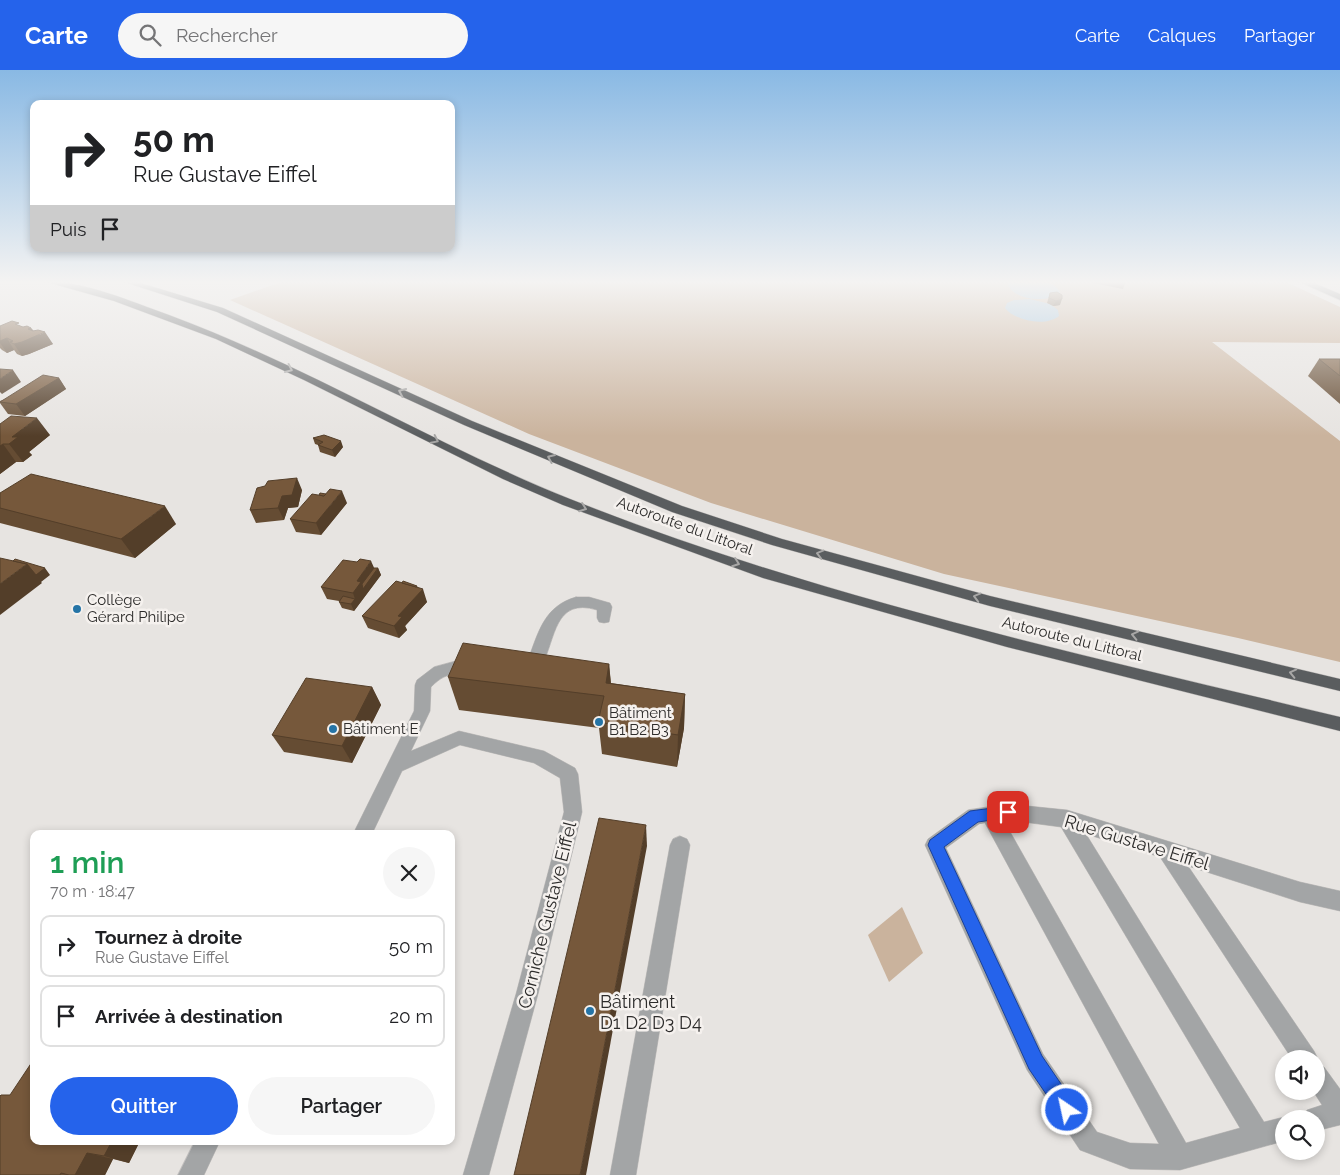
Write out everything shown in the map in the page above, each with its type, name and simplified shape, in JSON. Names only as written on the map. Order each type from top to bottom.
[{"type":"highway","name":"Autoroute du Littoral","points":[[207,333],[308,378],[507,476],[567,502],[768,575],[1007,641],[1340,724]]},
{"type":"highway","name":"Autoroute du Littoral","points":[[270,333],[468,423],[677,509],[777,542],[990,601],[1340,685]]},
{"type":"street","points":[[512,669],[520,669],[536,661],[549,624],[559,610],[569,604],[590,601],[604,607],[604,618]]},
{"type":"street","points":[[364,830],[422,711],[423,685],[436,671],[451,666],[488,670]]},
{"type":"street","name":"Corniche Gustave Eiffel","points":[[397,765],[459,738],[538,756],[569,774],[573,812],[527,994],[476,1175]]},
{"type":"street","name":"Rue Gustave Eiffel","points":[[1275,1132],[1180,1158],[1130,1156],[1089,1141],[1036,1062],[935,845],[975,816],[1008,812],[1067,819],[1300,892],[1340,901]]},
{"type":"street","points":[[990,814],[1180,1158]]},
{"type":"street","points":[[1067,819],[1259,1136]]},
{"type":"street","points":[[623,1175],[680,845]]},
{"type":"street","points":[[1166,850],[1300,1050]]},
{"type":"street","points":[[1325,1088],[1340,1111],[1325,1116]]},
{"type":"street","points":[[192,1175],[206,1145]]},
{"type":"shaded area","points":[[303,333],[1340,333],[1340,343],[1212,342],[1340,441],[1340,662],[944,574],[711,503],[529,434]]},
{"type":"shaded area","points":[[902,907],[923,953],[889,982],[868,935]]},
{"type":"building","points":[[0,333],[44,333],[14,344],[10,342],[13,341],[7,338],[0,341]]},
{"type":"building","points":[[1319,359],[1340,359],[1340,376]]},
{"type":"building","points":[[0,369],[13,370],[0,379]]},
{"type":"building","points":[[43,375],[59,378],[16,404],[0,402]]},
{"type":"building","points":[[11,416],[37,418],[12,437],[18,437],[9,444],[0,446],[0,424]]},
{"type":"building","points":[[324,435],[341,441],[332,450],[318,445],[323,442],[313,438]]},
{"type":"building","points":[[31,474],[165,506],[121,539],[0,508],[0,493]]},
{"type":"building","points":[[297,478],[292,495],[282,496],[278,508],[250,510],[257,488],[265,486],[268,481]]},
{"type":"building","points":[[330,489],[342,491],[316,523],[290,519],[312,494],[324,496]]},
{"type":"building","points":[[0,558],[27,564],[0,584]]},
{"type":"building","points":[[15,559],[45,568],[36,575],[27,564],[13,561]]},
{"type":"building","points":[[360,559],[371,561],[357,581],[361,582],[353,593],[321,587],[343,560],[357,562]]},
{"type":"building","points":[[374,568],[378,568],[363,589],[362,584]]},
{"type":"building","points":[[396,581],[423,589],[398,616],[402,617],[394,626],[362,616]]},
{"type":"building","points":[[403,581],[417,586],[402,583]]},
{"type":"building","points":[[343,596],[355,599],[351,604],[339,602]]},
{"type":"building","points":[[463,643],[609,664],[606,683],[685,694],[678,735],[598,722],[604,696],[448,677]]},
{"type":"building","points":[[306,678],[372,687],[342,746],[272,735]]},
{"type":"building","name":"Bâtiment D1 D2 D3 D4","points":[[599,818],[646,825],[580,1175],[514,1175]]},
{"type":"building","points":[[30,1065],[30,1145],[110,1145],[104,1156],[87,1153],[75,1175],[61,1173],[60,1175],[0,1175],[0,1096],[10,1095]]},
{"type":"place","name":"Collège Gérard Philipe","points":[[77,609]]},
{"type":"place","name":"Bâtiment B1 B2 B3","points":[[599,722]]},
{"type":"place","name":"Bâtiment E","points":[[333,729]]},
{"type":"place","name":"Bâtiment D1 D2 D3 D4","points":[[590,1011]]},
{"type":"route","points":[[1008,812],[975,816],[935,845],[1036,1062],[1067,1110]]}]
